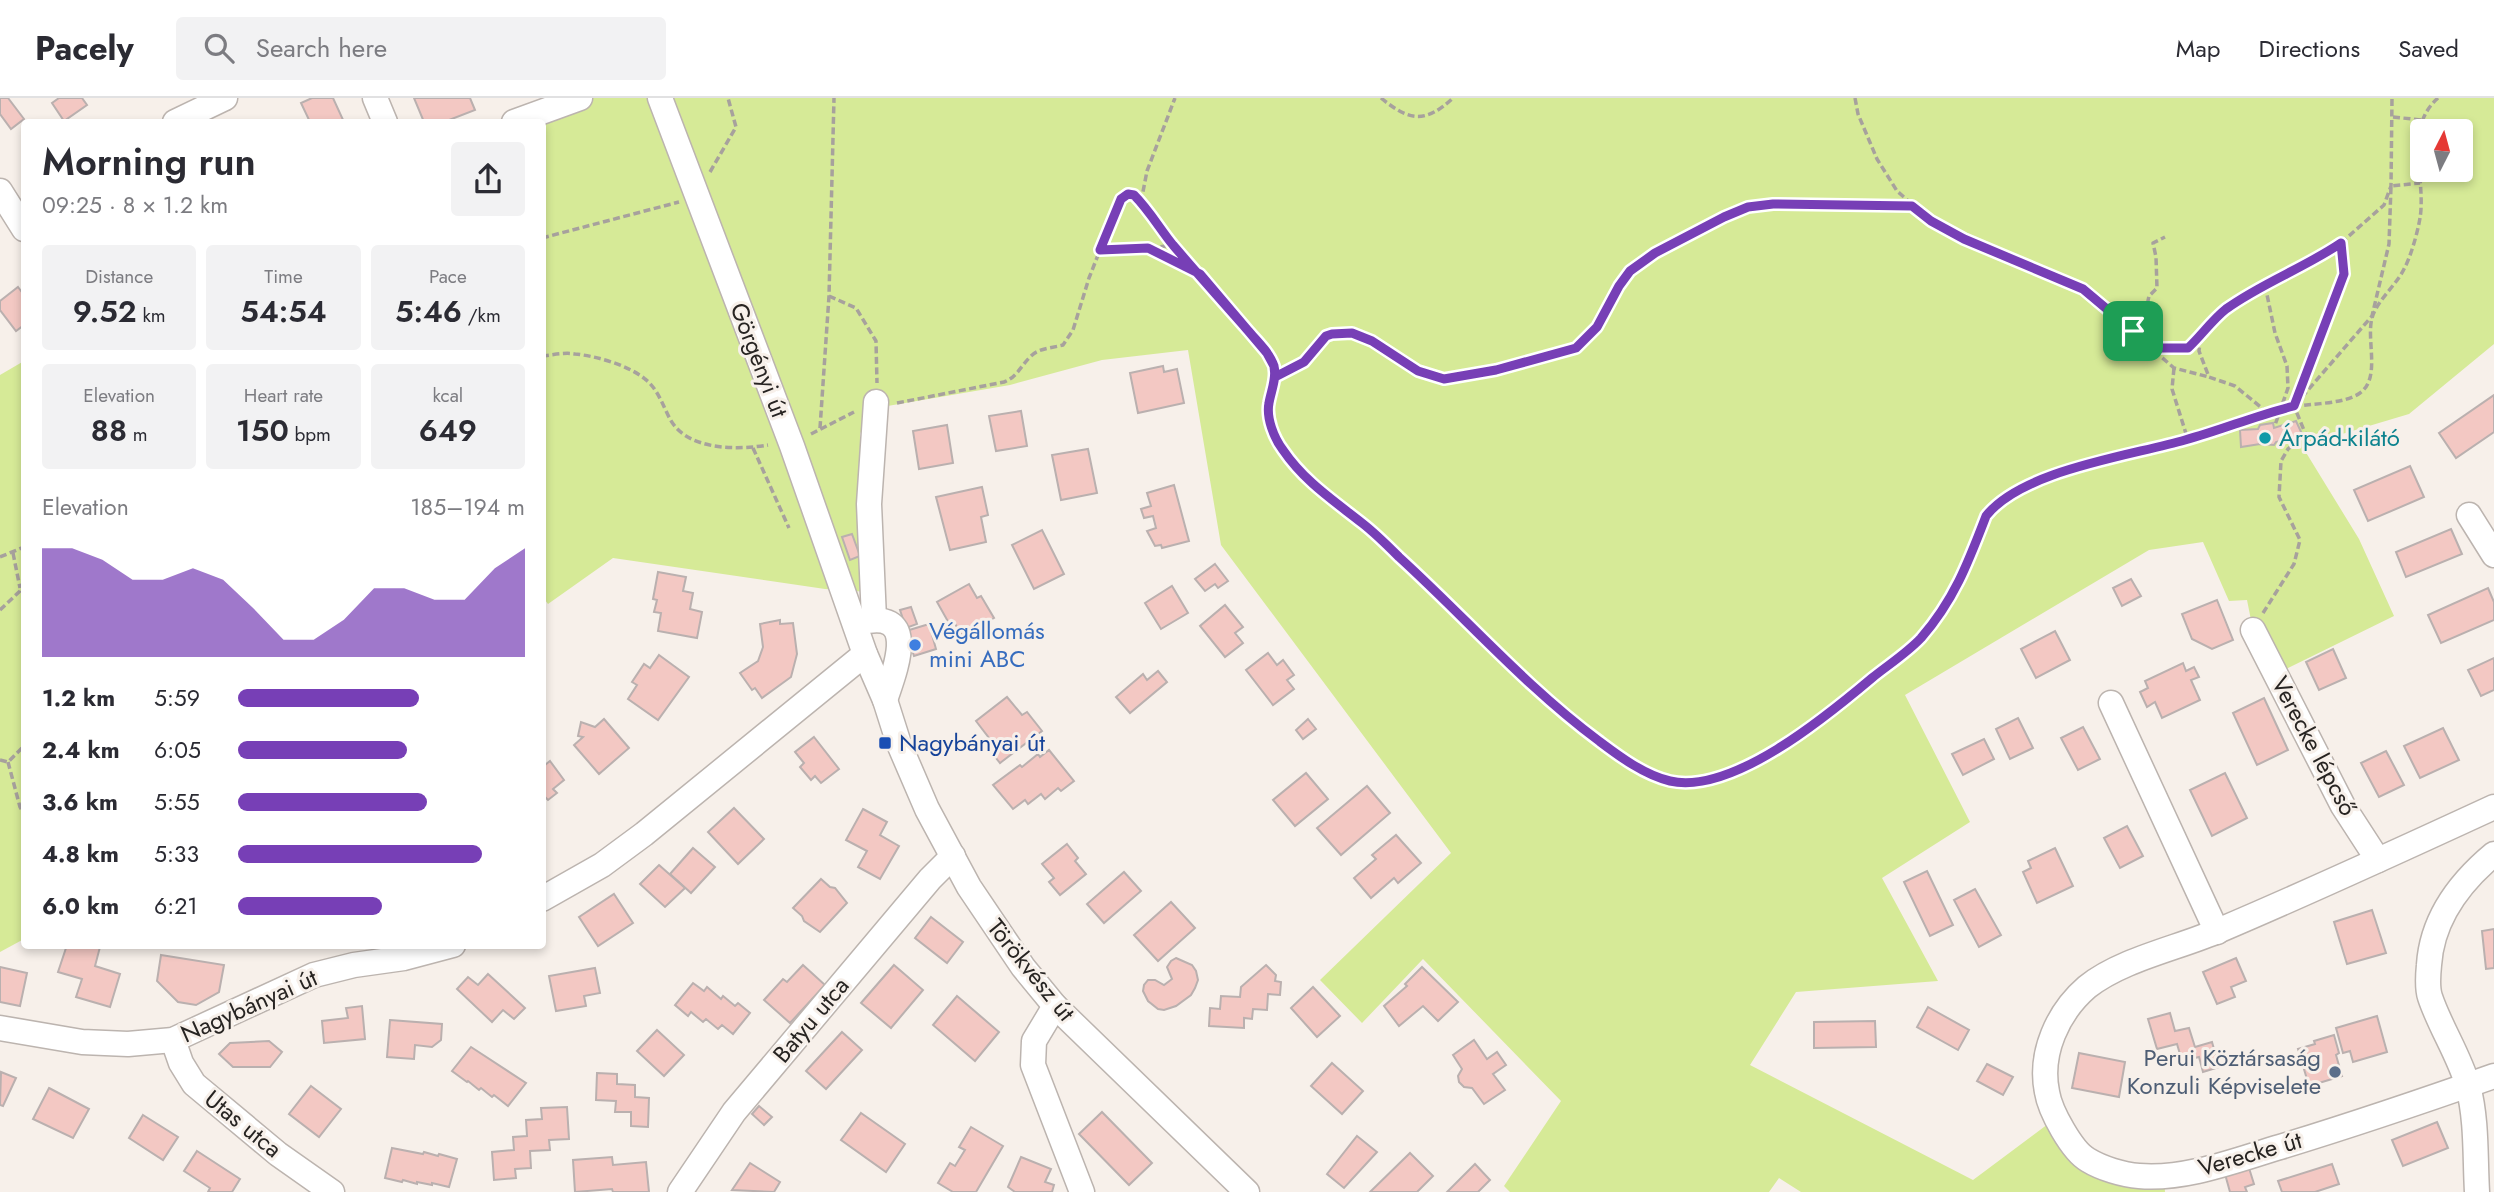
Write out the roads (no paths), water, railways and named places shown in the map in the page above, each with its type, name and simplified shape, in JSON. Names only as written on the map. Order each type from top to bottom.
[{"type":"street","points":[[181,119],[225,98]]},
{"type":"street","points":[[375,98],[384,119]]},
{"type":"street","points":[[522,119],[580,98]]},
{"type":"street","name":"Görgényi út","points":[[660,98],[792,446],[865,621]]},
{"type":"street","points":[[11,197],[21,222]]},
{"type":"street","name":"Törökvész út","points":[[876,402],[865,621],[866,654],[904,755],[928,809],[969,887],[1023,967],[1055,1006],[1247,1192]]},
{"type":"street","points":[[2469,515],[2494,555]]},
{"type":"street","points":[[865,621],[883,620],[896,631],[900,644],[900,659],[885,700]]},
{"type":"street","name":"Verecke lépcső","points":[[2253,630],[2343,806],[2378,860]]},
{"type":"street","points":[[546,898],[603,864],[644,834],[866,654]]},
{"type":"street","points":[[2110,703],[2217,932]]},
{"type":"street","name":"Verecke út","points":[[2494,807],[2217,932],[2131,963],[2089,985],[2068,1005],[2054,1029],[2045,1070],[2046,1091],[2056,1118],[2080,1153],[2087,1160],[2138,1176],[2209,1168],[2389,1113],[2494,1076]]},
{"type":"street","points":[[2477,1192],[2474,1129],[2468,1085],[2429,995],[2430,944],[2458,890],[2494,854]]},
{"type":"street","name":"Batyu utca","points":[[680,1192],[734,1112],[930,879],[953,856]]},
{"type":"street","name":"Nagybányai út","points":[[0,1028],[82,1042],[128,1044],[173,1040],[314,975],[438,949]]},
{"type":"street","points":[[1055,1006],[1034,1041],[1033,1065],[1082,1192]]},
{"type":"street","name":"Utas utca","points":[[173,1040],[181,1063],[194,1084],[278,1154],[332,1192]]},
{"type":"place","name":"Árpád-kilátó","points":[[2265,438]]},
{"type":"place","name":"Végállomás mini ABC","points":[[915,645]]},
{"type":"place","name":"Nagybányai út","points":[[885,743]]},
{"type":"place","name":"Perui Köztársaság Konzuli Képviselete","points":[[2335,1072]]}]
